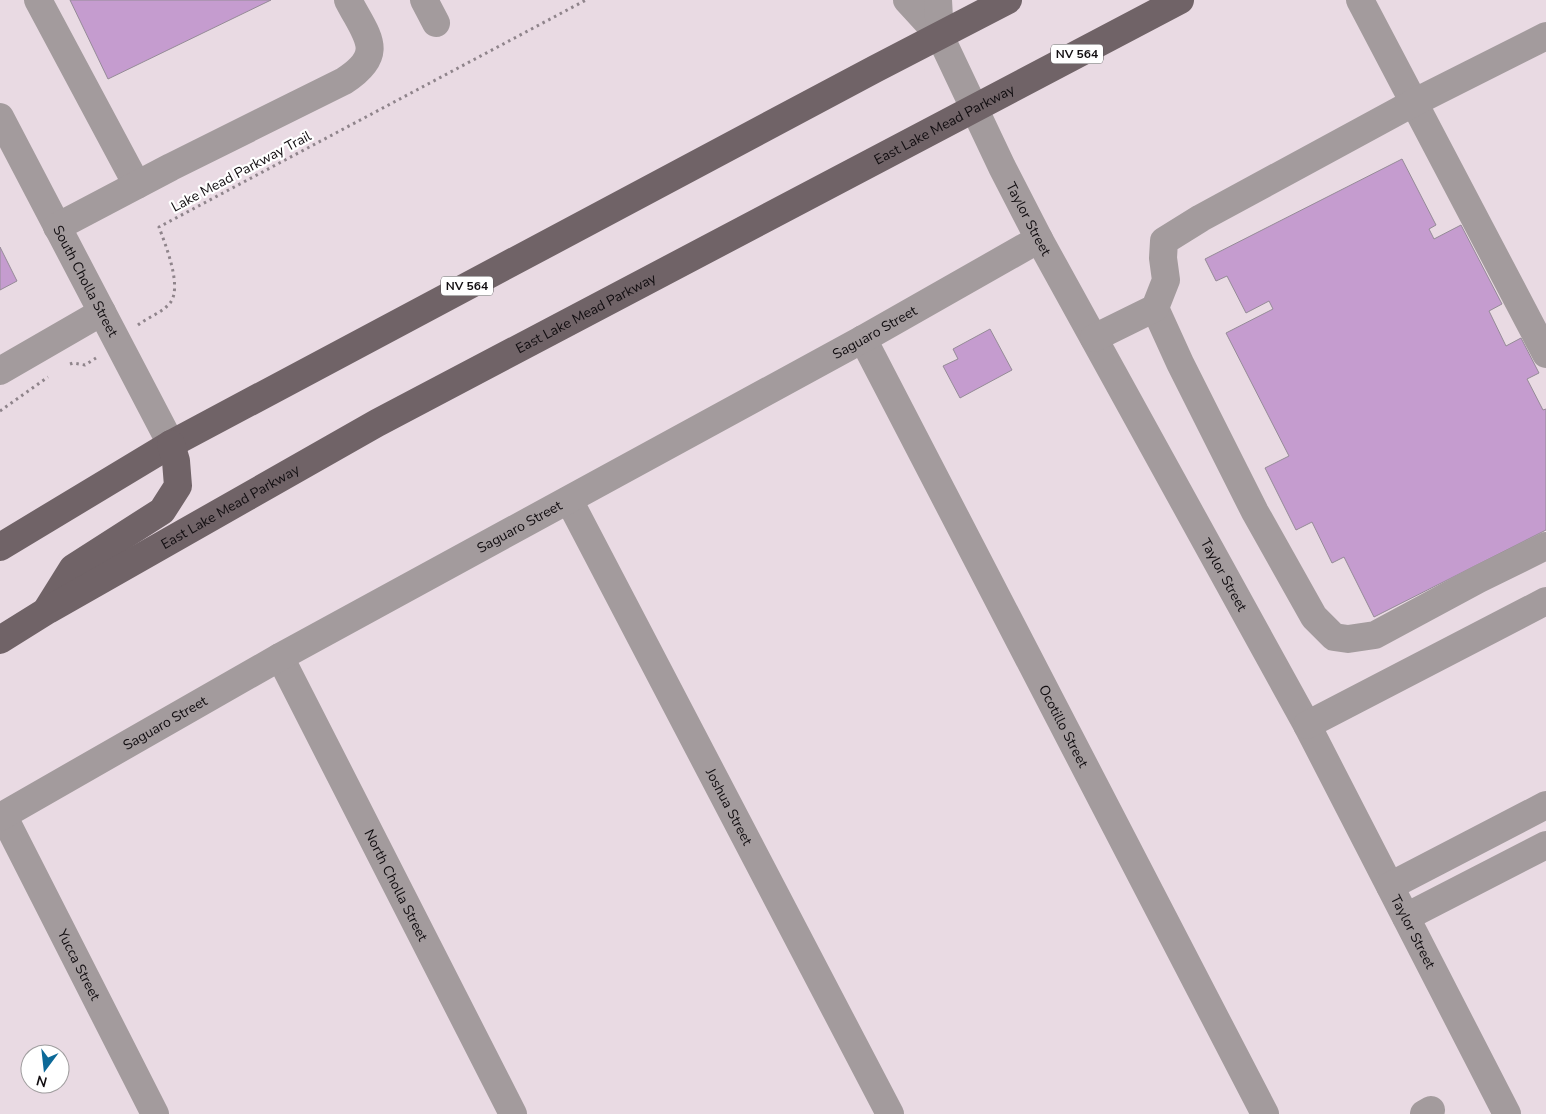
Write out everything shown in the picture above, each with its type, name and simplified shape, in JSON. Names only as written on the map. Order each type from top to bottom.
[{"type":"main road","name":"NV 564","points":[[0,547],[171,444],[1008,0]]},
{"type":"main road","name":"East Lake Mead Parkway","points":[[0,640],[48,610],[377,423],[1180,0]]},
{"type":"main road","points":[[48,610],[73,568],[162,511],[178,486],[176,461],[171,444]]},
{"type":"street","points":[[38,0],[137,185]]},
{"type":"street","points":[[57,227],[344,81],[356,73],[370,56],[370,43],[348,0]]},
{"type":"street","points":[[907,0],[940,36]]},
{"type":"street","points":[[938,0],[940,36]]},
{"type":"street","points":[[1360,0],[1546,354]]},
{"type":"street","name":"Taylor Street","points":[[940,36],[1002,168],[1039,239],[1307,724],[1507,1114]]},
{"type":"street","points":[[1546,36],[1413,103],[1201,218],[1164,241],[1163,258],[1166,280],[1156,308],[1180,363],[1256,512],[1314,617],[1334,637],[1348,639],[1375,635],[1546,546]]},
{"type":"street","name":"South Cholla Street","points":[[0,117],[171,444]]},
{"type":"street","name":"Saguaro Street","points":[[1,816],[280,657],[863,340],[1039,239]]},
{"type":"street","points":[[1094,338],[1156,308]]},
{"type":"street","points":[[0,371],[102,312]]},
{"type":"street","name":"Ocotillo Street","points":[[863,340],[1265,1114]]},
{"type":"street","name":"Joshua Street","points":[[569,500],[890,1114]]},
{"type":"street","points":[[1307,724],[1546,601]]},
{"type":"street","name":"North Cholla Street","points":[[280,657],[513,1114]]},
{"type":"street","points":[[1390,886],[1546,805]]},
{"type":"street","name":"Yucca Street","points":[[1,816],[155,1114]]},
{"type":"street","points":[[1406,917],[1546,845]]},
{"type":"path","name":"Lake Mead Parkway Trail","points":[[65,365],[74,363],[85,366],[172,302],[175,285],[171,262],[159,227],[586,0]]},
{"type":"path","points":[[0,411],[34,388],[53,372]]},
{"type":"building","points":[[70,0],[271,0],[108,79]]},
{"type":"building","points":[[1402,159],[1436,225],[1429,229],[1434,239],[1461,225],[1502,304],[1489,311],[1506,346],[1521,338],[1539,373],[1527,379],[1543,410],[1546,409],[1546,530],[1374,617],[1344,557],[1332,563],[1312,522],[1296,530],[1265,468],[1289,456],[1226,333],[1273,309],[1269,301],[1246,313],[1227,276],[1216,281],[1205,259]]},
{"type":"building","points":[[0,247],[17,281],[0,290]]},
{"type":"building","points":[[990,329],[1012,370],[960,398],[943,366],[958,359],[953,349]]}]
